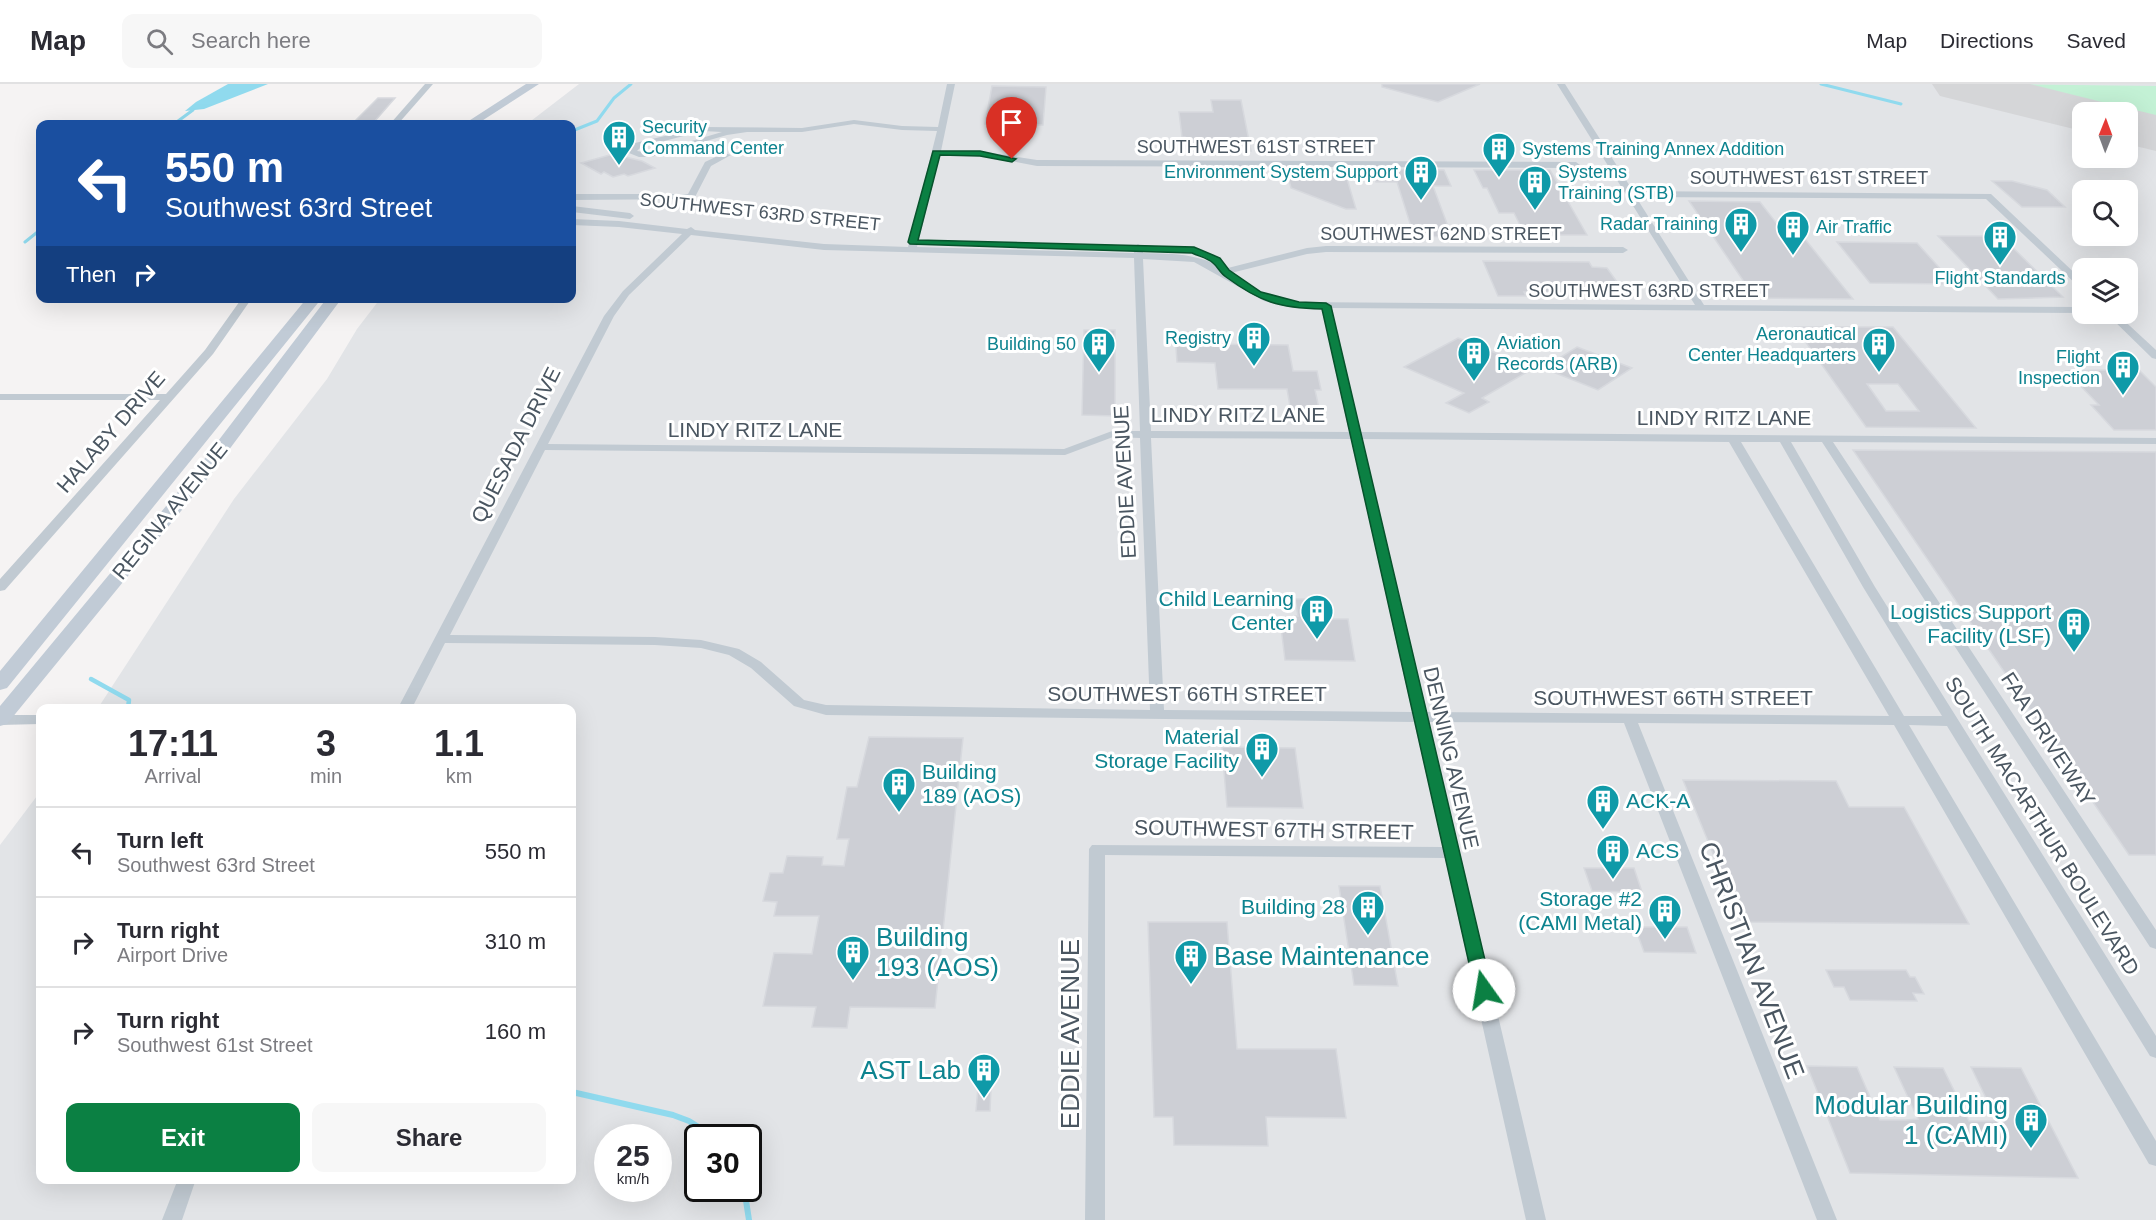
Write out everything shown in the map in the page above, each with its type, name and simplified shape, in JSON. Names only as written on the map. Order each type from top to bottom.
[{"type":"main road","points":[[476,120],[534,84]]},
{"type":"main road","points":[[495,120],[550,84]]},
{"type":"main road","name":"REGINA AVENUE","points":[[3,681],[311,303]]},
{"type":"main road","name":"REGINA AVENUE","points":[[0,720],[202,474],[331,303]]},
{"type":"street","points":[[398,120],[429,84]]},
{"type":"street","points":[[912,246],[951,84]]},
{"type":"street","points":[[1561,84],[1701,307]]},
{"type":"street","points":[[749,129],[726,133],[644,156],[632,151],[638,145],[703,129],[749,129],[802,129],[854,122],[902,128],[941,129]]},
{"type":"street","points":[[661,141],[656,146],[666,151]]},
{"type":"street","points":[[697,141],[713,149]]},
{"type":"street","name":"SOUTHWEST 61ST STREET","points":[[936,153],[980,153],[1037,163],[1576,165]]},
{"type":"street","points":[[576,197],[691,197],[708,164],[725,154]]},
{"type":"street","name":"SOUTHWEST 61ST STREET","points":[[1629,194],[1988,196],[2072,276]]},
{"type":"street","name":"SOUTHWEST 63RD STREET","points":[[576,210],[824,247],[1194,250],[1217,260],[1226,272],[1257,294],[1269,300],[1299,305],[2072,310]]},
{"type":"street","name":"SOUTHWEST 63RD STREET","points":[[576,222],[692,228]]},
{"type":"street","name":"QUESADA DRIVE","points":[[407,704],[609,316],[626,293],[692,228]]},
{"type":"street","name":"SOUTHWEST 62ND STREET","points":[[1226,272],[1307,251],[1326,249],[1623,250]]},
{"type":"street","name":"EDDIE AVENUE","points":[[1138,251],[1157,715]]},
{"type":"street","name":"HALABY DRIVE","points":[[0,587],[209,352],[243,303]]},
{"type":"street","name":"DENNING AVENUE","points":[[1326,306],[1536,1220]]},
{"type":"street","points":[[2122,324],[2156,356]]},
{"type":"street","points":[[0,397],[168,398]]},
{"type":"street","name":"LINDY RITZ LANE","points":[[540,447],[1065,452],[1112,434],[2156,441]]},
{"type":"street","points":[[1733,438],[2156,1158]]},
{"type":"street","name":"SOUTH MACARTHUR BOULEVARD","points":[[1783,438],[1869,587],[2156,1051]]},
{"type":"street","name":"FAA DRIVEWAY","points":[[1826,438],[2156,943]]},
{"type":"street","name":"SOUTHWEST 66TH STREET","points":[[441,639],[655,641],[701,644],[735,652],[756,665],[800,703],[826,710],[1952,721]]},
{"type":"street","name":"CHRISTIAN AVENUE","points":[[1629,719],[1827,1220]]},
{"type":"street","points":[[0,720],[36,720]]},
{"type":"street","name":"EDDIE AVENUE","points":[[1095,1220],[1097,849]]},
{"type":"street","name":"SOUTHWEST 67TH STREET","points":[[1097,849],[1451,853]]},
{"type":"street","points":[[172,1220],[185,1184]]},
{"type":"shaded area","points":[[579,84],[2156,84],[2156,1220],[0,1220],[0,845],[36,797],[36,1184],[576,1184],[576,704],[101,704],[234,499],[327,379],[357,329],[377,303],[576,303],[576,120],[532,120]]},
{"type":"green space","points":[[1999,84],[2156,86],[2156,123],[2138,119],[2138,102],[2074,102]]},
{"type":"water","points":[[228,84],[268,84],[204,109],[185,111],[196,102]]},
{"type":"building","points":[[1382,84],[1480,84],[1438,102],[1382,87]]},
{"type":"building","points":[[992,86],[1046,87],[1043,125],[985,124]]},
{"type":"building","points":[[378,98],[395,98],[376,120],[356,120]]},
{"type":"building","points":[[1211,100],[1241,100],[1251,151],[1186,151],[1179,112],[1213,112]]},
{"type":"building","name":"Security Command Center","points":[[613,154],[642,161],[655,168],[628,176],[624,174],[613,177],[604,172],[601,174],[581,163]]},
{"type":"building","name":"Environment System Support","points":[[1371,169],[1444,170],[1451,186],[1433,186],[1452,237],[1414,236],[1397,182],[1376,182]]},
{"type":"building","points":[[1290,170],[1345,172],[1356,209],[1346,209],[1291,188],[1287,172]]},
{"type":"building","name":"Systems Training (STB)","points":[[1474,170],[1550,170],[1587,235],[1525,235],[1514,213],[1499,213],[1487,188],[1483,188]]},
{"type":"building","points":[[1992,181],[2012,181],[2047,190],[2065,207],[2022,207]]},
{"type":"building","points":[[1689,201],[1760,202],[1785,234],[1801,234],[1853,299],[1755,298]]},
{"type":"building","name":"Flight Standards","points":[[1938,236],[2001,236],[2063,297],[1998,299]]},
{"type":"building","points":[[1837,242],[1917,243],[1954,284],[1870,283]]},
{"type":"building","points":[[1483,261],[1589,262],[1592,267],[1607,268],[1625,293],[1524,292],[1526,296],[1498,296]]},
{"type":"building","name":"Aeronautical Center Headquarters","points":[[1795,327],[1893,327],[1976,428],[1866,427]],"holes":[[[1867,384],[1898,384],[1919,411],[1886,411]]]},
{"type":"building","name":"Building 50","points":[[1084,330],[1115,330],[1115,416],[1082,415]]},
{"type":"building","name":"Registry","points":[[1175,332],[1189,332],[1190,344],[1288,345],[1293,371],[1317,371],[1321,390],[1315,390],[1322,422],[1298,422],[1296,412],[1291,412],[1287,389],[1218,389],[1215,363],[1177,362]]},
{"type":"building","name":"Aviation Records (ARB)","points":[[1458,338],[1534,368],[1482,398],[1489,402],[1469,413],[1446,403],[1464,393],[1404,367]]},
{"type":"building","points":[[1577,347],[1632,368],[1598,390],[1543,368]]},
{"type":"building","name":"Flight Inspection","points":[[2139,370],[2156,387],[2156,430],[2114,430],[2091,405],[2099,405],[2066,371]]},
{"type":"building","name":"Logistics Support Facility (LSF)","points":[[1853,450],[2156,452],[2156,855],[2129,855]]},
{"type":"building","name":"Child Learning Center","points":[[1295,599],[1324,599],[1327,616],[1331,616],[1332,619],[1348,619],[1355,661],[1285,660],[1280,619],[1296,619],[1295,616],[1298,616]]},
{"type":"building","name":"Building 189 (AOS)","points":[[869,737],[963,738],[935,1008],[850,1007],[847,1028],[812,1027],[816,1007],[763,1006],[774,953],[812,954],[819,916],[774,916],[777,902],[763,901],[770,873],[783,873],[787,856],[823,857],[822,865],[844,866],[849,839],[837,839],[847,787],[857,787]]},
{"type":"building","name":"Material Storage Facility","points":[[1222,747],[1295,748],[1303,808],[1227,807]]},
{"type":"building","points":[[1683,780],[1836,781],[1849,807],[1904,807],[1969,924],[1741,922]]},
{"type":"building","name":"ACS","points":[[1584,868],[1634,868],[1642,892],[1592,891]]},
{"type":"building","name":"Building 28","points":[[1339,886],[1380,886],[1398,986],[1354,985]]},
{"type":"building","name":"Base Maintenance","points":[[1148,922],[1227,922],[1237,1049],[1336,1049],[1346,1118],[1266,1117],[1268,1146],[1174,1145],[1173,1117],[1154,1117]]},
{"type":"building","name":"Storage #2 (CAMI Metal)","points":[[1635,927],[1687,927],[1696,953],[1644,952]]},
{"type":"building","points":[[1826,970],[1906,970],[1910,977],[1915,977],[1924,994],[1913,993],[1917,1001],[1850,1000],[1844,987],[1834,987]]},
{"type":"building","points":[[1807,1066],[1857,1067],[1880,1120],[1918,1119],[1894,1067],[1943,1068],[1969,1121],[1997,1121],[1971,1067],[2021,1068],[2078,1178],[1850,1173]]},
{"type":"building","name":"AST Lab","points":[[978,1087],[991,1087],[990,1111],[976,1111]]},
{"type":"waterway","points":[[576,129],[597,121],[614,98],[631,84]]},
{"type":"waterway","points":[[1821,84],[1901,104]]},
{"type":"waterway","points":[[179,120],[193,110]]},
{"type":"waterway","points":[[25,242],[36,233]]},
{"type":"waterway","points":[[91,679],[129,700],[128,704]]},
{"type":"waterway","points":[[576,1093],[673,1115],[694,1124]]},
{"type":"waterway","points":[[746,1202],[749,1220]]},
{"type":"runway","points":[[1960,84],[2072,112]]},
{"type":"runway","points":[[2138,129],[2156,133]]},
{"type":"tunnel","points":[[713,149],[722,153]]},
{"type":"place","name":"Security Command Center","points":[[619,166]]},
{"type":"place","name":"Systems Training Annex Addition","points":[[1499,178]]},
{"type":"place","name":"Environment System Support","points":[[1421,201]]},
{"type":"place","name":"Systems Training (STB)","points":[[1535,211]]},
{"type":"place","name":"Radar Training","points":[[1741,253]]},
{"type":"place","name":"Air Traffic","points":[[1793,256]]},
{"type":"place","name":"Flight Standards","points":[[2000,266]]},
{"type":"place","name":"Registry","points":[[1254,367]]},
{"type":"place","name":"Building 50","points":[[1099,373]]},
{"type":"place","name":"Aeronautical Center Headquarters","points":[[1879,373]]},
{"type":"place","name":"Aviation Records (ARB)","points":[[1474,382]]},
{"type":"place","name":"Flight Inspection","points":[[2123,396]]},
{"type":"place","name":"Child Learning Center","points":[[1317,640]]},
{"type":"place","name":"Logistics Support Facility (LSF)","points":[[2074,653]]},
{"type":"place","name":"Material Storage Facility","points":[[1262,778]]},
{"type":"place","name":"Building 189 (AOS)","points":[[899,813]]},
{"type":"place","name":"ACK-A","points":[[1603,830]]},
{"type":"place","name":"ACS","points":[[1613,880]]},
{"type":"place","name":"Building 28","points":[[1368,936]]},
{"type":"place","name":"Storage #2 (CAMI Metal)","points":[[1665,940]]},
{"type":"place","name":"Building 193 (AOS)","points":[[853,981]]},
{"type":"place","name":"Base Maintenance","points":[[1191,985]]},
{"type":"place","name":"AST Lab","points":[[984,1099]]},
{"type":"place","name":"Modular Building 1 (CAMI)","points":[[2031,1149]]},
{"type":"route","points":[[1012,159],[980,153],[936,153],[913,242],[1194,250],[1217,260],[1226,272],[1269,300],[1284,304],[1326,306],[1484,990]]}]
